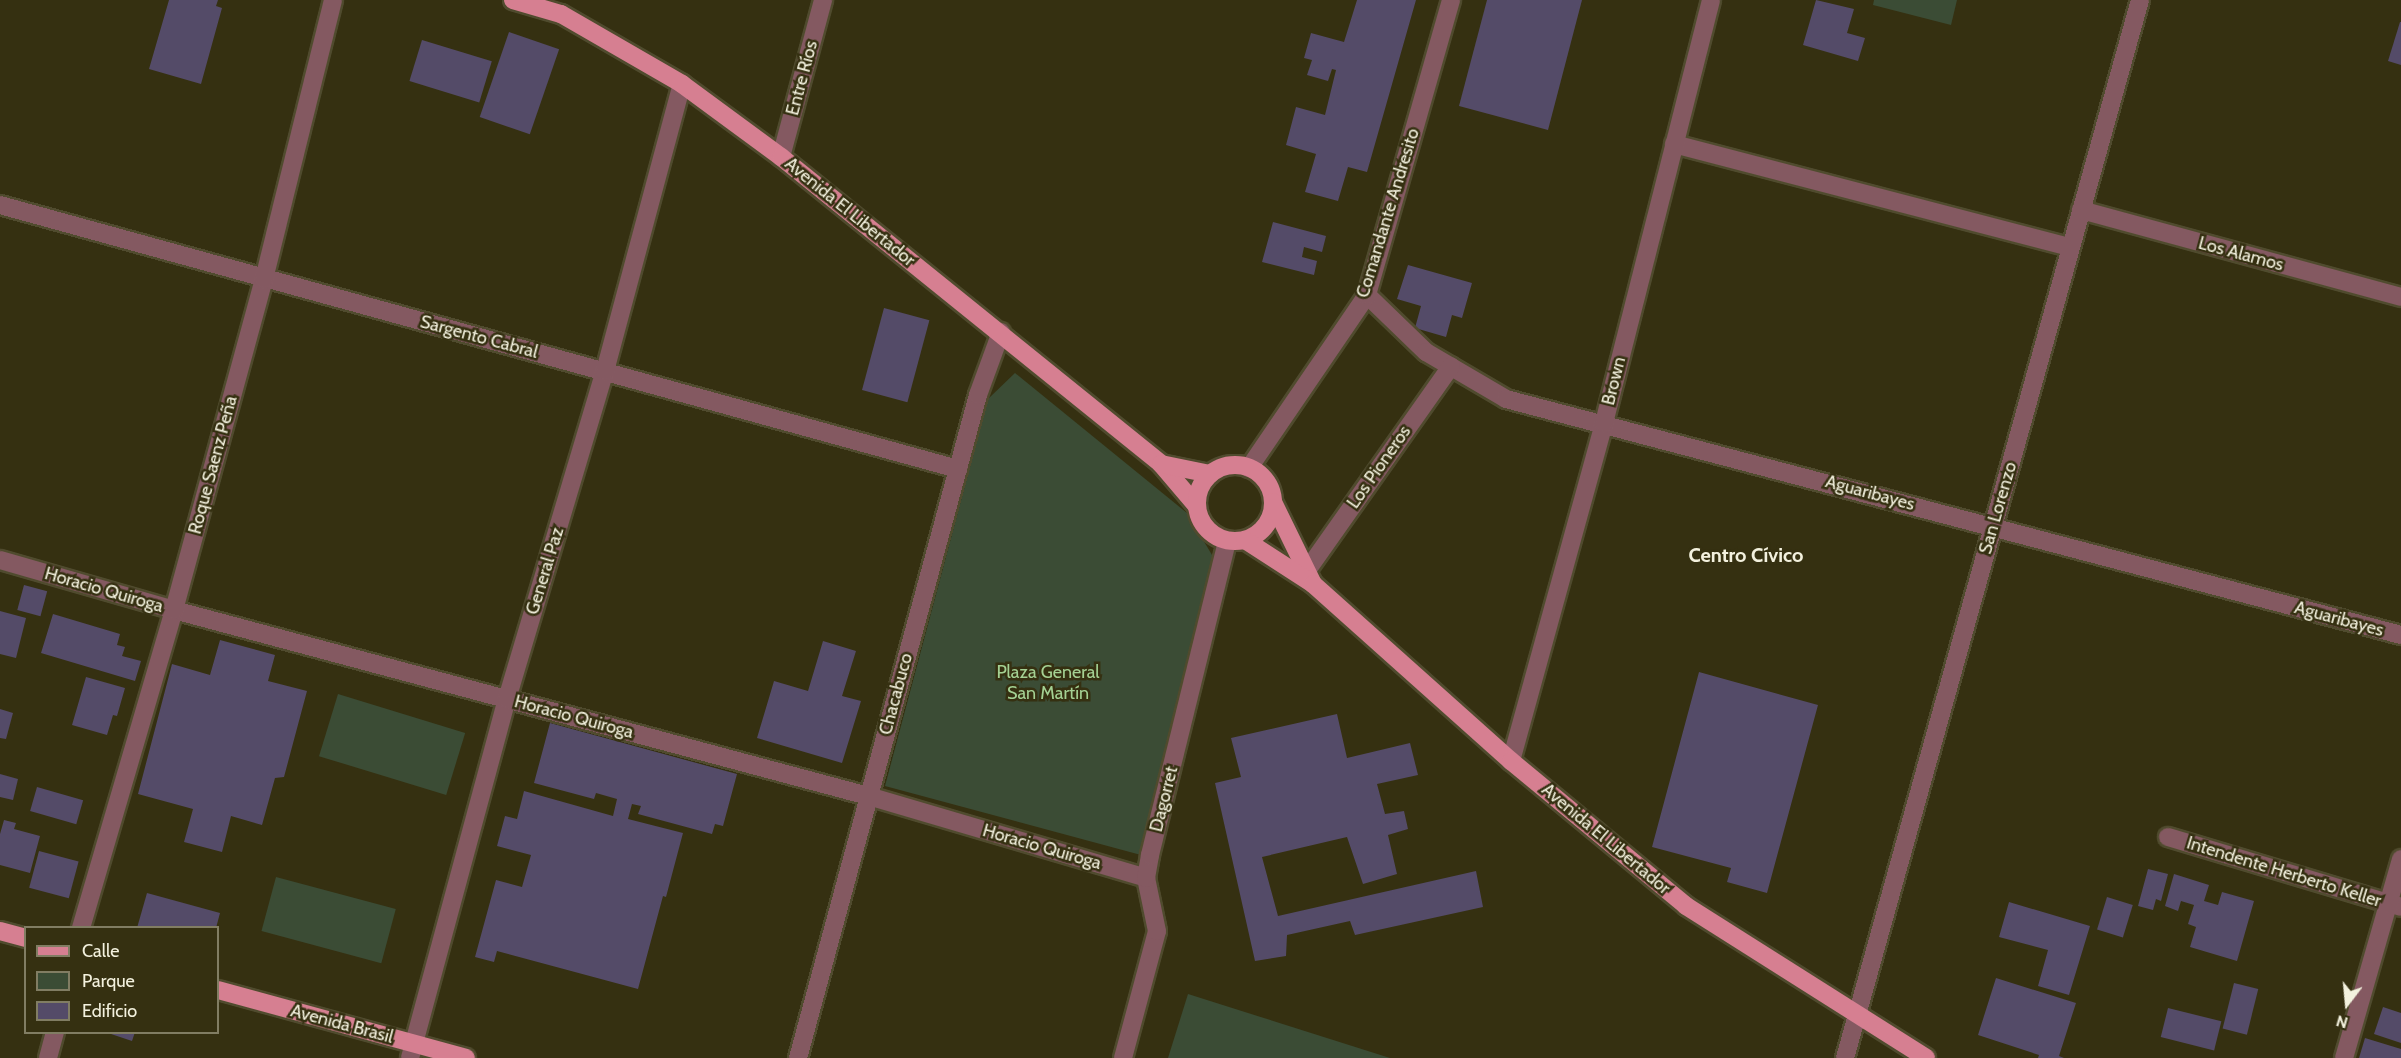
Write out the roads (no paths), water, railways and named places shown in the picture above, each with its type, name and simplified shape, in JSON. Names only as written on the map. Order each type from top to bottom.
[{"type":"main road","name":"Avenida El Libertador","points":[[513,0],[562,7],[682,84],[781,157],[1001,332],[1161,464],[1196,505]]},
{"type":"main road","name":"Avenida El Libertador","points":[[1161,464],[1209,474]]},
{"type":"main road","points":[[1225,466],[1249,468],[1258,472],[1269,485],[1273,502],[1270,519],[1260,532],[1236,540],[1212,534],[1201,521],[1196,505],[1200,488],[1209,474],[1225,466]]},
{"type":"main road","name":"Avenida El Libertador","points":[[1273,502],[1310,577]]},
{"type":"main road","name":"Avenida El Libertador","points":[[1236,540],[1310,577],[1511,761],[1686,906],[1856,1016],[1926,1058]]},
{"type":"main road","points":[[0,931],[24,937]]},
{"type":"main road","name":"Avenida Brasil","points":[[219,990],[412,1051],[466,1058]]},
{"type":"street","name":"Roque Saenz Peña","points":[[81,926],[174,610],[264,279],[333,0]]},
{"type":"street","name":"Entre Ríos","points":[[781,157],[823,0]]},
{"type":"street","name":"Comandante Andresito","points":[[1249,468],[1367,295],[1451,0]]},
{"type":"street","name":"Brown","points":[[1511,761],[1604,423],[1712,0]]},
{"type":"street","name":"San Lorenzo","points":[[1845,1058],[2140,0]]},
{"type":"street","name":"General Paz","points":[[412,1051],[507,699],[605,371],[682,84]]},
{"type":"street","points":[[1674,144],[2070,247]]},
{"type":"street","name":"Sargento Cabral","points":[[0,205],[958,469]]},
{"type":"street","name":"Los Alamos","points":[[2081,210],[2401,297]]},
{"type":"street","name":"Aguaribayes","points":[[1367,295],[1426,352],[1506,399],[2401,635]]},
{"type":"street","name":"Chacabuco","points":[[798,1058],[978,394],[1001,332]]},
{"type":"street","name":"Los Pioneros","points":[[1310,577],[1451,366]]},
{"type":"street","name":"Dagorret","points":[[1124,1058],[1157,931],[1146,878],[1236,540]]},
{"type":"street","name":"Horacio Quiroga","points":[[0,560],[174,610],[868,796],[1146,878]]},
{"type":"street","name":"Intendente Herberto Keller","points":[[2168,837],[2395,906]]},
{"type":"street","points":[[2344,1058],[2395,906],[2401,859]]},
{"type":"street","points":[[48,1058],[54,1034]]},
{"type":"district","name":"Centro Cívico","points":[[1746,555]]},
{"type":"park label","name":"Plaza General San Martín","points":[[1048,683]]}]
